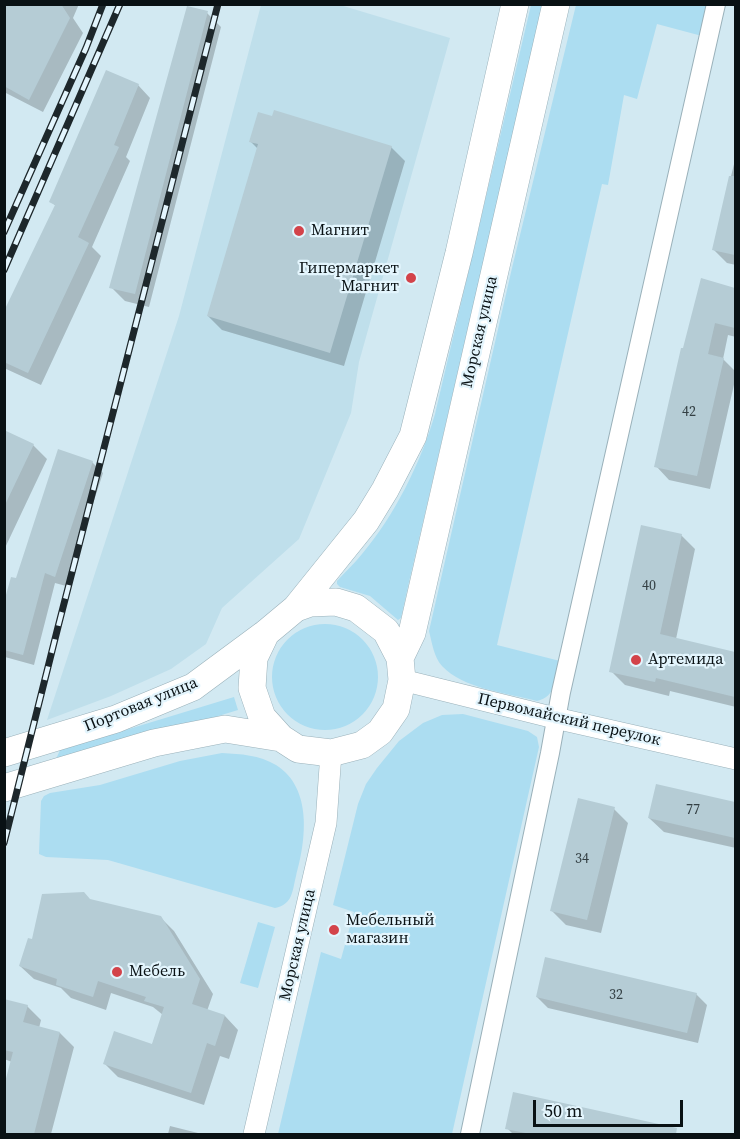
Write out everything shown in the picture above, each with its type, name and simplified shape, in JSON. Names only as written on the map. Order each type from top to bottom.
[{"type":"main road","points":[[296,608],[310,603],[336,602],[356,608],[386,631],[401,669],[396,709],[380,732],[362,745],[330,753],[298,749],[281,738],[262,717],[252,688],[254,658],[266,633],[296,608],[366,521],[413,436],[459,252],[515,4]]},
{"type":"main road","name":"Морская улица","points":[[401,669],[412,633],[556,4]]},
{"type":"main road","name":"Портовая улица","points":[[4,753],[116,719],[193,687],[266,633]]},
{"type":"main road","name":"Портовая улица","points":[[4,788],[154,743],[225,729],[281,738]]},
{"type":"street","points":[[470,1134],[550,753],[555,718],[716,4]]},
{"type":"street","name":"Первомайский переулок","points":[[401,669],[555,718],[735,759]]},
{"type":"street","name":"Морская улица","points":[[254,1134],[326,823],[330,753]]},
{"type":"shaded area","points":[[261,5],[340,5],[450,38],[359,362],[351,413],[299,539],[222,608],[206,644],[171,669],[111,696],[47,720],[179,316]]},
{"type":"shaded area","points":[[531,5],[543,5],[401,618],[398,620],[370,596],[340,587],[337,581],[374,539],[396,505],[429,432]]},
{"type":"shaded area","points":[[576,5],[709,5],[702,36],[657,24],[637,99],[624,95],[608,185],[602,184],[497,645],[560,661],[552,691],[537,701],[474,685],[451,674],[437,658],[429,631],[512,268]]},
{"type":"shaded area","points":[[325,624],[345,628],[362,640],[374,657],[378,677],[374,697],[362,714],[345,726],[325,730],[305,726],[288,714],[276,697],[272,677],[276,657],[288,640],[305,628]]},
{"type":"shaded area","points":[[234,697],[238,710],[64,763],[56,759],[60,750]]},
{"type":"shaded area","points":[[463,714],[528,731],[537,737],[539,747],[452,1134],[278,1134],[321,952],[341,959],[354,912],[333,905],[358,804],[366,784],[399,741],[423,723],[442,715]]},
{"type":"shaded area","points":[[222,753],[250,756],[270,762],[288,775],[296,787],[304,816],[304,832],[300,862],[291,896],[285,904],[275,908],[108,860],[46,857],[39,854],[41,801],[44,796],[100,785],[180,761]]},
{"type":"shaded area","points":[[258,922],[275,927],[258,988],[240,983]]},
{"type":"building","points":[[4,4],[61,4],[70,18],[29,100],[4,86]]},
{"type":"building","points":[[187,6],[208,11],[135,294],[109,288]]},
{"type":"building","points":[[106,70],[139,84],[114,145],[119,147],[78,237],[89,243],[28,373],[4,362],[4,311],[55,205],[49,202]]},
{"type":"building","name":"Магнит","points":[[274,110],[392,146],[330,353],[207,316],[258,144],[249,142],[258,112],[272,116]]},
{"type":"building","points":[[729,176],[735,176],[735,255],[712,250]]},
{"type":"building","points":[[701,278],[735,288],[735,328],[715,323],[708,354],[724,358],[697,476],[654,467],[681,348],[683,348]]},
{"type":"building","points":[[4,430],[34,444],[4,507]]},
{"type":"building","points":[[58,449],[93,461],[55,577],[45,573],[23,655],[4,650],[4,602],[11,577],[16,578]]},
{"type":"building","points":[[641,525],[682,534],[660,634],[735,652],[735,697],[656,678],[655,682],[609,672]]},
{"type":"building","points":[[656,784],[735,802],[735,838],[648,818]]},
{"type":"building","points":[[578,798],[615,807],[587,920],[550,911]]},
{"type":"building","name":"Мебель","points":[[84,892],[90,899],[161,916],[200,979],[192,1004],[225,1015],[215,1046],[207,1043],[191,1093],[103,1064],[114,1031],[152,1044],[164,1007],[144,1001],[146,997],[98,981],[93,997],[56,985],[57,979],[19,966],[28,938],[32,939],[42,894]]},
{"type":"building","points":[[545,957],[697,993],[687,1033],[536,997]]},
{"type":"building","points":[[4,999],[28,1005],[23,1022],[60,1032],[34,1134],[4,1134],[4,1086],[13,1052],[4,1050]]},
{"type":"building","points":[[513,1092],[677,1128],[676,1134],[531,1134],[505,1129]]},
{"type":"railway","points":[[4,232],[86,48],[103,4]]},
{"type":"railway","points":[[4,270],[120,4]]},
{"type":"railway","points":[[4,843],[218,4]]},
{"type":"place","name":"Магнит","points":[[299,231]]},
{"type":"place","name":"Гипермаркет Магнит","points":[[411,278]]},
{"type":"place","name":"Артемида","points":[[636,660]]},
{"type":"place","name":"Мебельный магазин","points":[[334,930]]},
{"type":"place","name":"Мебель","points":[[117,972]]}]
